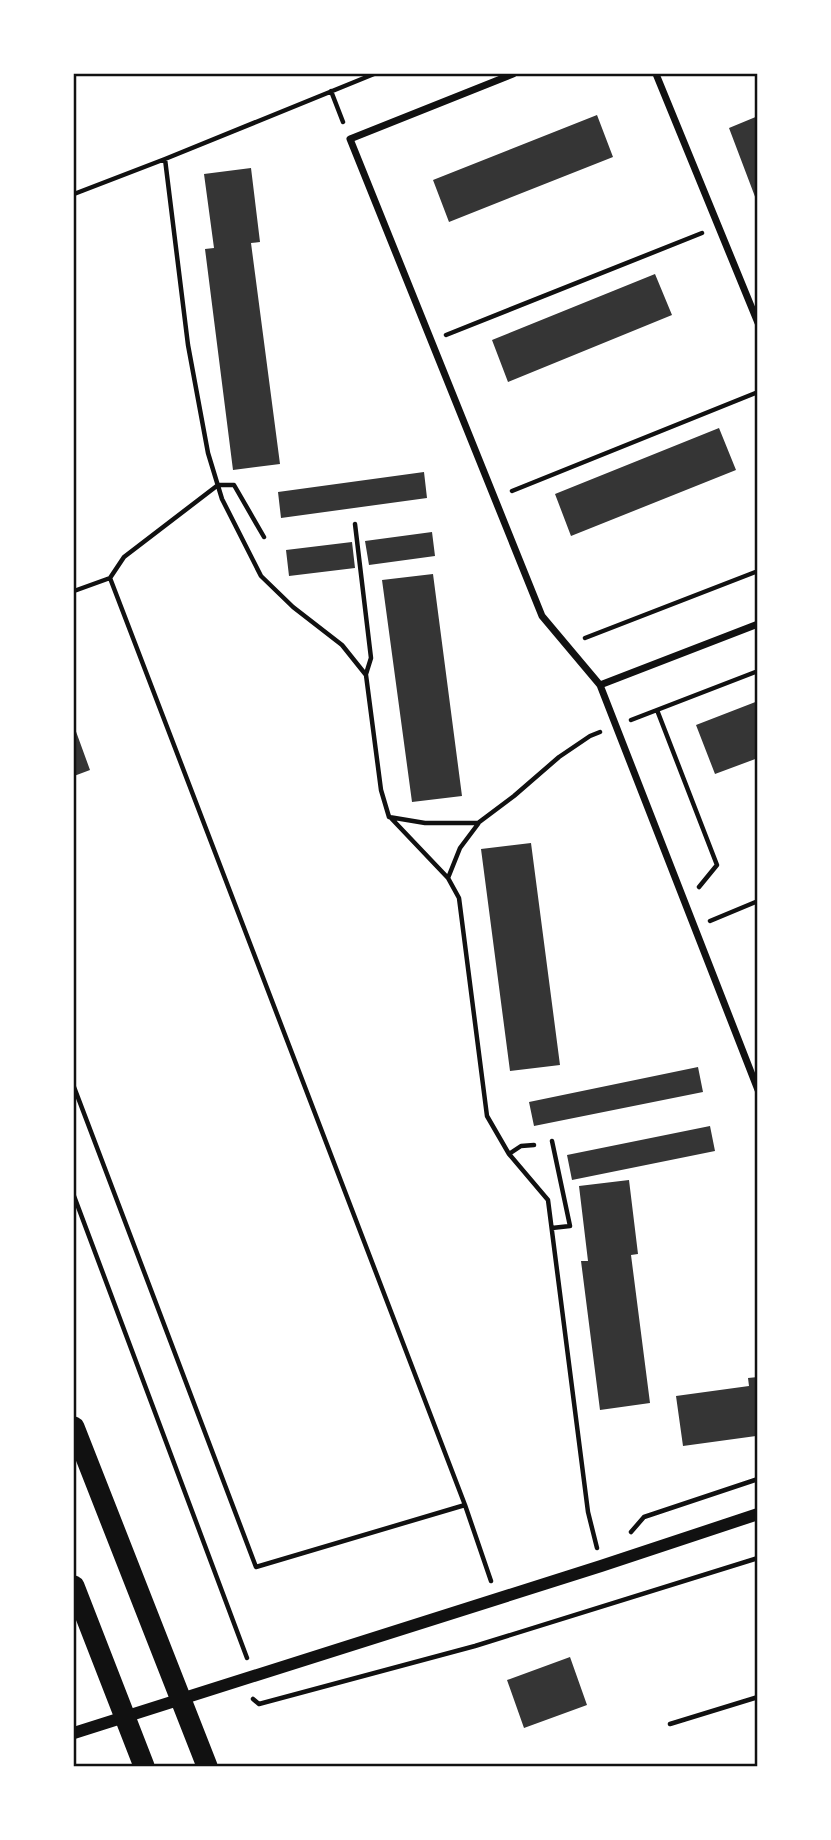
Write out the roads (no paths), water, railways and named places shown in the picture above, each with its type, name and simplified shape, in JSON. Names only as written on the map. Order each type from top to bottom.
[{"type":"highway","points":[[74,1427],[207,1766]]},
{"type":"highway","points":[[74,1586],[142,1761]]},
{"type":"street","points":[[513,74],[350,139],[542,616],[600,685],[758,1090]]},
{"type":"street","points":[[656,74],[758,323]]},
{"type":"street","points":[[600,685],[758,624]]},
{"type":"street","points":[[74,1733],[758,1514]]}]
